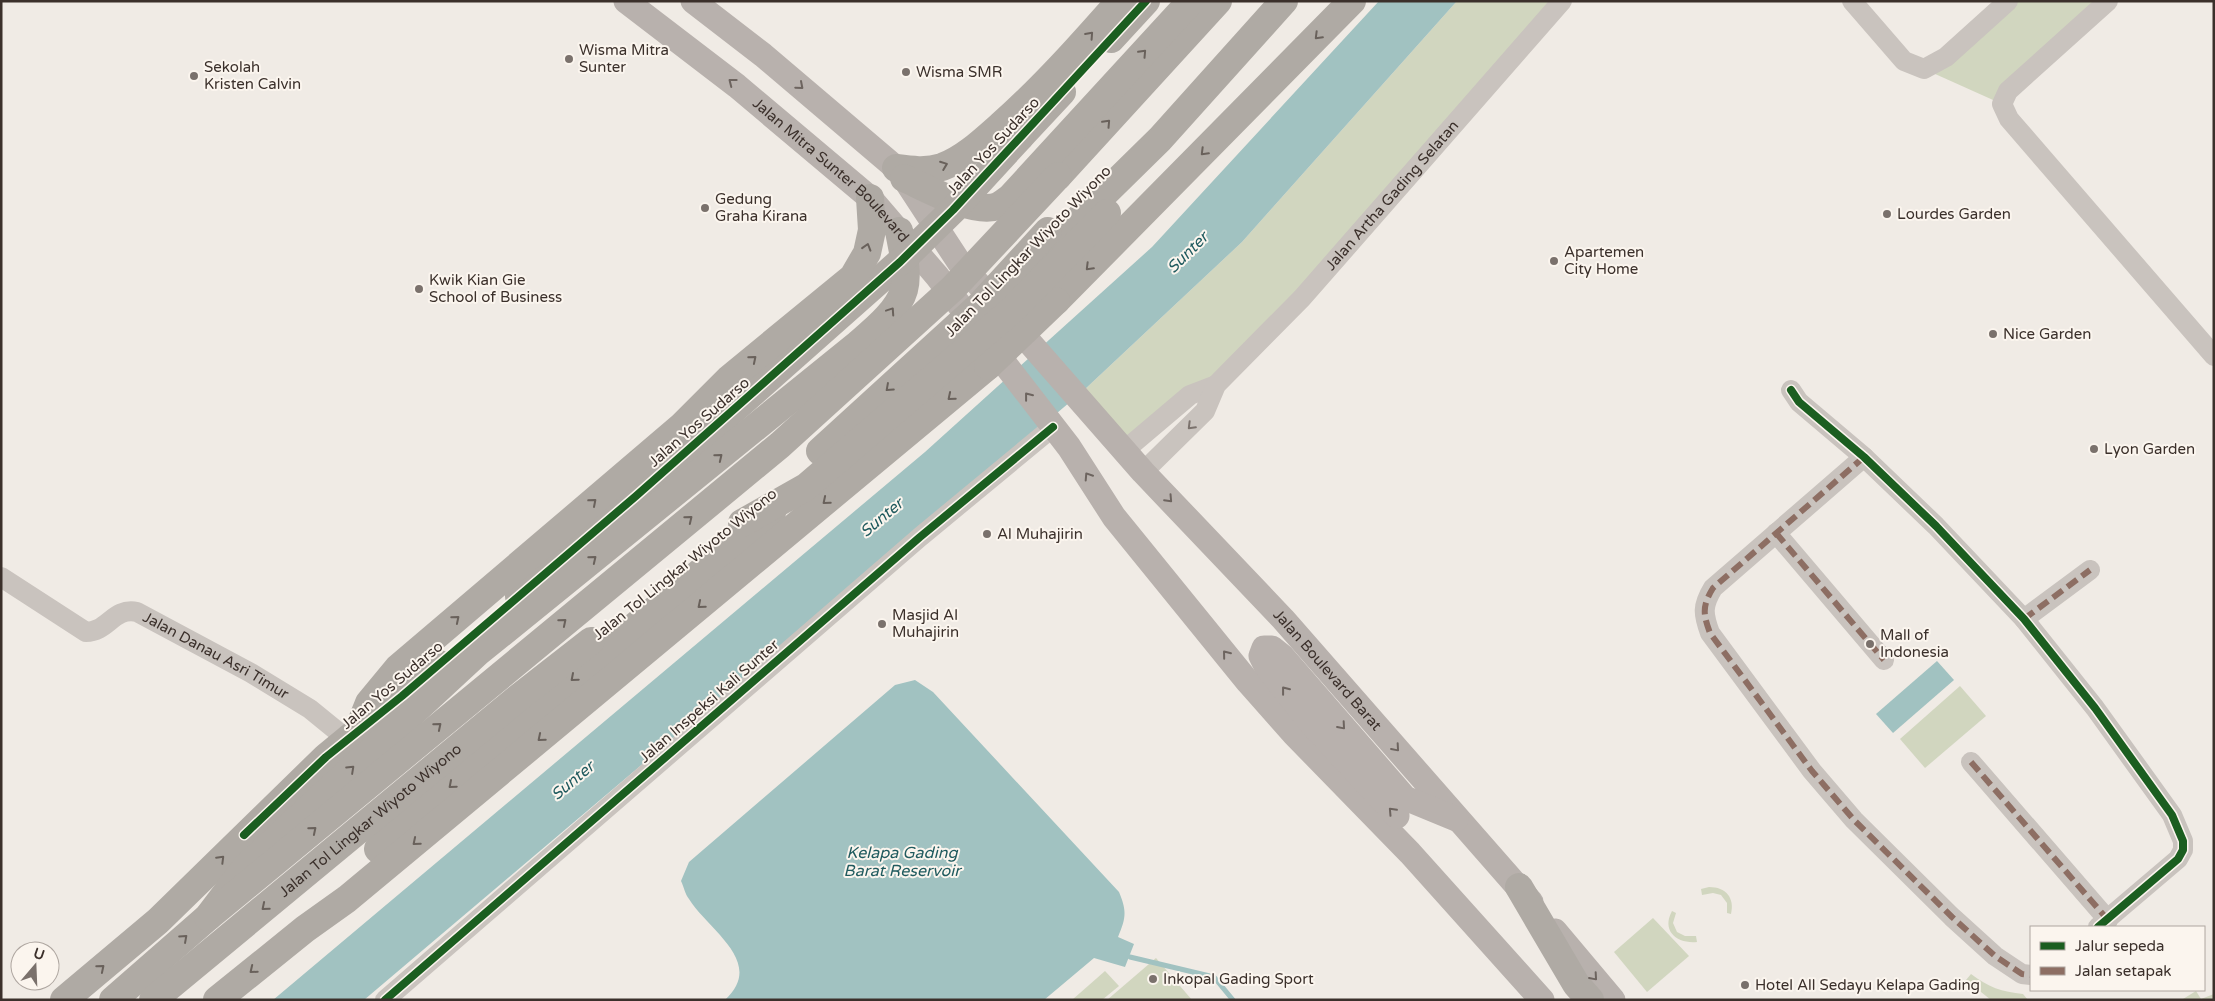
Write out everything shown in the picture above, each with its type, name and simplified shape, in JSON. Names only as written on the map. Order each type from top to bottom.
[{"type":"highway","points":[[900,173],[940,168],[956,160],[980,143],[1033,97],[1120,1]]},
{"type":"highway","name":"Jalan Yos Sudarso","points":[[64,1000],[158,921],[303,778],[636,496],[900,262],[953,210],[1146,1]]},
{"type":"highway","points":[[900,173],[937,194],[980,207],[997,206],[1011,197],[1191,1]]},
{"type":"highway","name":"Jalan Tol Lingkar Wiyoto Wiyono","points":[[113,1000],[208,917],[780,445],[868,367],[953,288],[1218,1]]},
{"type":"highway","name":"Jalan Tol Lingkar Wiyoto Wiyono","points":[[153,1000],[518,698],[742,523],[980,305],[1263,1]]},
{"type":"highway","points":[[1003,312],[1016,300],[1022,283],[1060,237],[1160,139],[1284,1]]},
{"type":"highway","points":[[742,523],[806,487],[1012,310],[1158,160],[1304,1]]},
{"type":"highway","points":[[217,1000],[307,927],[346,899],[988,366],[1056,301],[1352,1]]},
{"type":"highway","points":[[1011,197],[1016,214],[1027,228],[1048,237],[1060,237]]},
{"type":"highway","points":[[352,737],[369,703],[398,668],[682,426],[730,378],[853,277],[867,253],[872,230],[870,198]]},
{"type":"highway","points":[[208,917],[246,866],[477,653],[858,344],[889,316],[904,290],[905,269],[899,231]]},
{"type":"highway","points":[[307,927],[345,878],[635,626],[968,351],[979,348],[1000,360]]},
{"type":"highway","points":[[1519,887],[1576,984],[1590,1000]]},
{"type":"main road","name":"Jalan Mitra Sunter Boulevard","points":[[626,1],[737,86],[870,198],[937,276],[1000,360]]},
{"type":"main road","points":[[693,1],[764,55],[900,173],[959,262],[1003,312]]},
{"type":"main road","name":"Jalan Boulevard Barat","points":[[1003,312],[1144,472],[1283,619],[1519,887],[1613,1000]]},
{"type":"main road","points":[[1000,360],[1069,447],[1114,518],[1255,689],[1294,734],[1410,853],[1542,1000]]},
{"type":"main road","points":[[1459,820],[1405,798],[1282,656],[1272,648],[1264,648],[1261,656],[1266,666],[1310,722],[1496,927],[1518,973]]},
{"type":"street","name":"Jalan Artha Gading Selatan","points":[[1144,472],[1205,411],[1216,385],[1302,298],[1562,1]]},
{"type":"street","points":[[1852,1],[1904,61],[1924,69],[1946,57],[2008,1]]},
{"type":"street","points":[[2108,1],[2008,91],[2002,104],[2009,119],[2214,356]]},
{"type":"street","name":"Jalan Artha Gading Selatan","points":[[1125,450],[1190,395],[1216,385]]},
{"type":"street","points":[[1791,390],[1799,402],[1864,457],[1966,556],[2024,618],[2126,750],[2172,815],[2184,841],[2183,850],[2178,859],[2103,924],[1971,762]]},
{"type":"street","name":"Jalan Inspeksi Kali Sunter","points":[[385,1000],[920,537],[1052,426]]},
{"type":"street","points":[[1864,457],[1713,588],[1706,600],[1704,617],[1710,634],[1812,771],[1854,820],[1952,917],[1995,956],[2022,974],[2030,975]]},
{"type":"street","points":[[1776,533],[1884,660]]},
{"type":"street","points":[[2024,618],[2090,570]]},
{"type":"street","name":"Jalan Danau Asri Timur","points":[[1,577],[86,632],[92,632],[100,628],[122,612],[137,612],[251,674],[310,709],[352,737]]},
{"type":"green space","points":[[1457,1],[1561,1],[1216,385],[1125,450],[1083,391],[1242,242]]},
{"type":"green space","points":[[2005,1],[2108,1],[2002,104],[1924,69]]},
{"type":"green space","points":[[1960,686],[1986,716],[1925,768],[1900,739]]},
{"type":"green space","points":[[1709,887],[1720,889],[1728,894],[1732,903],[1731,914],[1727,913],[1727,903],[1721,895],[1713,893],[1702,895],[1701,889]]},
{"type":"green space","points":[[1672,911],[1676,913],[1673,923],[1677,932],[1685,936],[1696,936],[1697,942],[1683,941],[1673,935],[1668,925]]},
{"type":"green space","points":[[1653,918],[1689,956],[1647,992],[1614,952]]},
{"type":"green space","name":"Inkopal Gading Sport","points":[[1156,958],[1192,1000],[1107,1000]]},
{"type":"green space","points":[[1105,971],[1119,986],[1102,1000],[1072,1000]]},
{"type":"green space","points":[[1971,974],[1995,988],[2023,994],[2028,1000],[1991,1000],[1966,980]]},
{"type":"green space","points":[[2196,991],[2201,999],[2214,994],[2214,1000],[2183,999]]},
{"type":"water","name":"Sunter","points":[[1379,1],[1457,1],[1242,242],[1083,391],[364,1000],[273,1000],[925,452],[1152,247]]},
{"type":"water","points":[[1937,661],[1954,680],[1893,733],[1876,714]]},
{"type":"water","name":"Kelapa Gading Barat Reservoir","points":[[915,680],[933,692],[1119,892],[1124,914],[1123,925],[1118,937],[1134,944],[1125,967],[1094,958],[1044,1000],[725,1000],[736,986],[739,973],[737,960],[730,947],[686,895],[681,881],[689,862],[895,685]]},
{"type":"waterway","points":[[1130,957],[1214,977],[1233,1000]]},
{"type":"marked path","points":[[1864,457],[1713,588],[1705,605],[1705,615],[1710,633],[1812,771],[1854,820],[1952,917],[1995,956],[2022,974],[2030,975]]},
{"type":"marked path","points":[[1776,533],[1884,660]]},
{"type":"marked path","points":[[2024,619],[2090,570]]},
{"type":"marked path","points":[[1971,762],[2108,920]]},
{"type":"cycle path","points":[[244,835],[326,757],[402,696],[636,496],[900,262],[953,210],[1146,1]]},
{"type":"cycle path","points":[[1791,390],[1799,402],[1864,457],[1936,526],[2024,619],[2095,708],[2172,815],[2183,841],[2183,850],[2178,859],[2099,926]]},
{"type":"cycle path","points":[[385,1000],[920,537],[1053,427]]},
{"type":"place","name":"Wisma Mitra Sunter","points":[[569,59]]},
{"type":"place","name":"Wisma SMR","points":[[906,72]]},
{"type":"place","name":"Sekolah Kristen Calvin","points":[[194,76]]},
{"type":"place","name":"Gedung Graha Kirana","points":[[705,208]]},
{"type":"place","name":"Lourdes Garden","points":[[1887,214]]},
{"type":"place","name":"Apartemen City Home","points":[[1554,261]]},
{"type":"place","name":"Kwik Kian Gie School of Business","points":[[419,289]]},
{"type":"place","name":"Nice Garden","points":[[1993,334]]},
{"type":"place","name":"Lyon Garden","points":[[2094,449]]},
{"type":"place","name":"Al Muhajirin","points":[[987,534]]},
{"type":"place","name":"Masjid Al Muhajirin","points":[[882,624]]},
{"type":"place","name":"Mall of Indonesia","points":[[1870,644]]},
{"type":"place","name":"Inkopal Gading Sport","points":[[1153,979]]},
{"type":"place","name":"Hotel All Sedayu Kelapa Gading","points":[[1745,985]]}]
